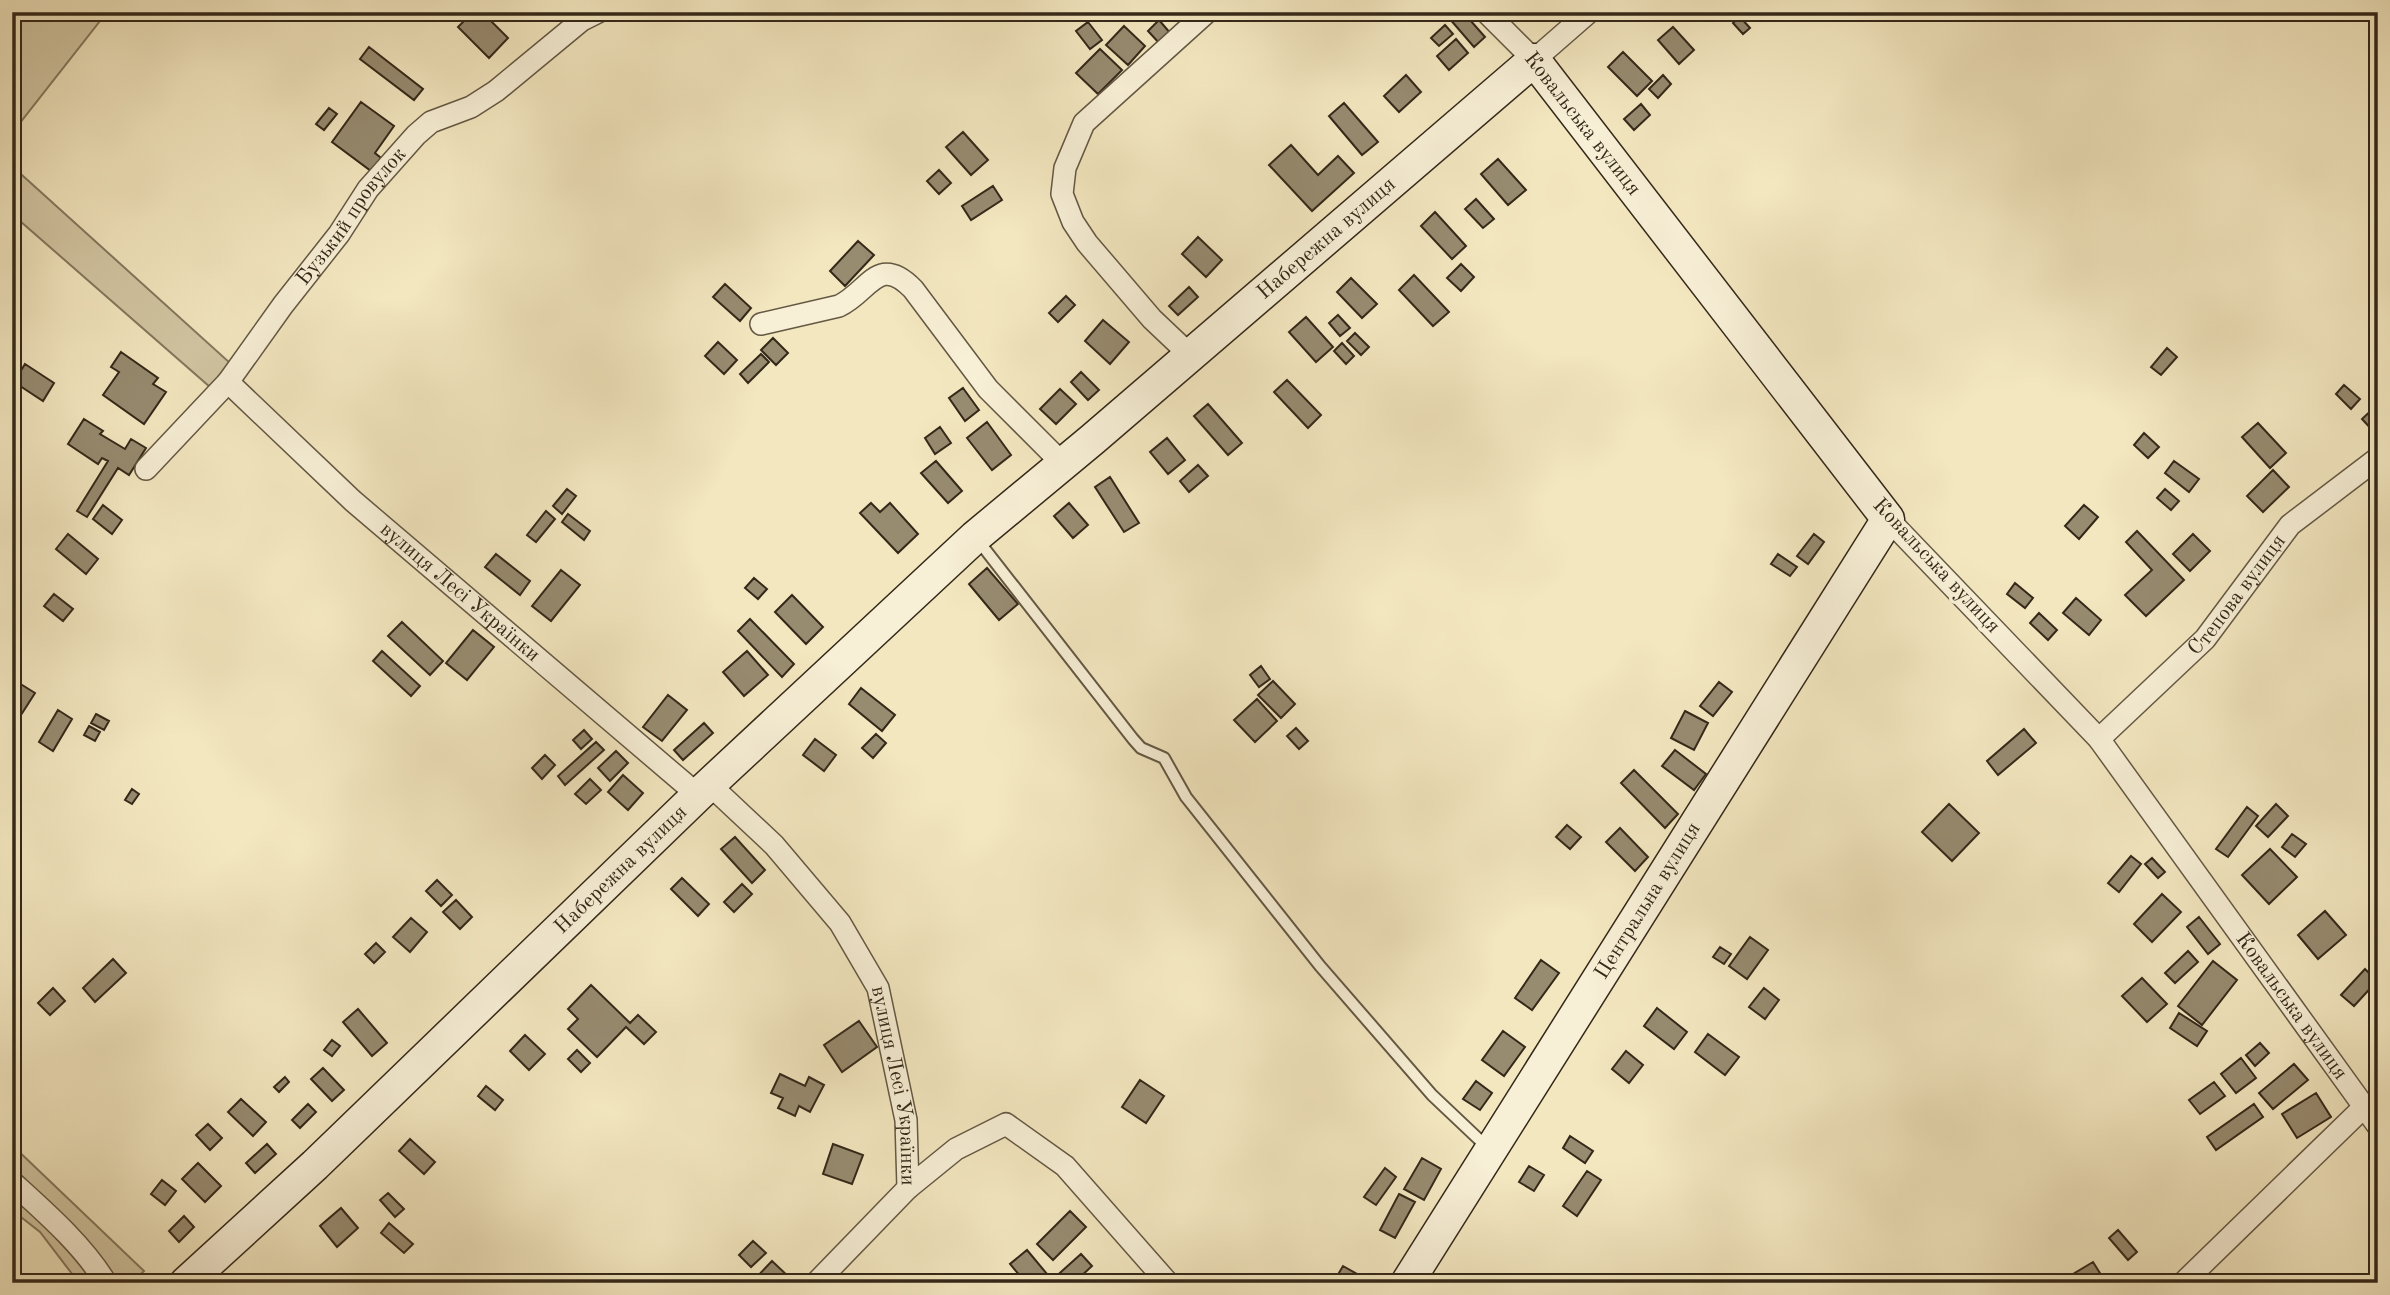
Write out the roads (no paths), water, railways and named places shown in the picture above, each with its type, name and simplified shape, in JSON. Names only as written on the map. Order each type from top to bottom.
[{"type":"street","name":"Бузький провулок","points":[[146,470],[228,382],[283,305],[339,234],[368,189],[416,135],[431,122],[471,107],[496,91],[582,20],[598,12]]},
{"type":"street","points":[[1190,355],[1152,318],[1087,243],[1073,222],[1062,194],[1065,168],[1084,123],[1207,12]]},
{"type":"street","name":"Ковальська вулиця","points":[[1486,12],[1534,60],[1888,519],[2099,739],[2378,1126]]},
{"type":"street","name":"Набережна вулиця","points":[[186,1283],[315,1165],[704,790],[975,537],[1589,12]]},
{"type":"street","points":[[761,324],[839,306],[850,301],[870,279],[883,274],[902,277],[988,389],[1063,464]]},
{"type":"street","name":"вулиця Лесі Українки","points":[[228,382],[353,501],[774,845],[840,923],[878,988],[906,1120],[908,1188]]},
{"type":"street","name":"Степова вулиця","points":[[2099,739],[2205,639],[2290,525],[2378,458]]},
{"type":"street","name":"Центральна вулиця","points":[[1407,1283],[1888,519]]},
{"type":"street","points":[[2183,1283],[2364,1107]]},
{"type":"street","name":"вулиця Лесі Українки","points":[[908,1188],[956,1149],[1006,1124],[1065,1166],[1168,1283]]},
{"type":"street","points":[[12,1182],[76,1245],[106,1283]]},
{"type":"street","points":[[816,1283],[908,1188]]},
{"type":"lane","points":[[975,537],[1141,748],[1164,758],[1186,797],[1320,966],[1432,1095],[1491,1150]]}]
